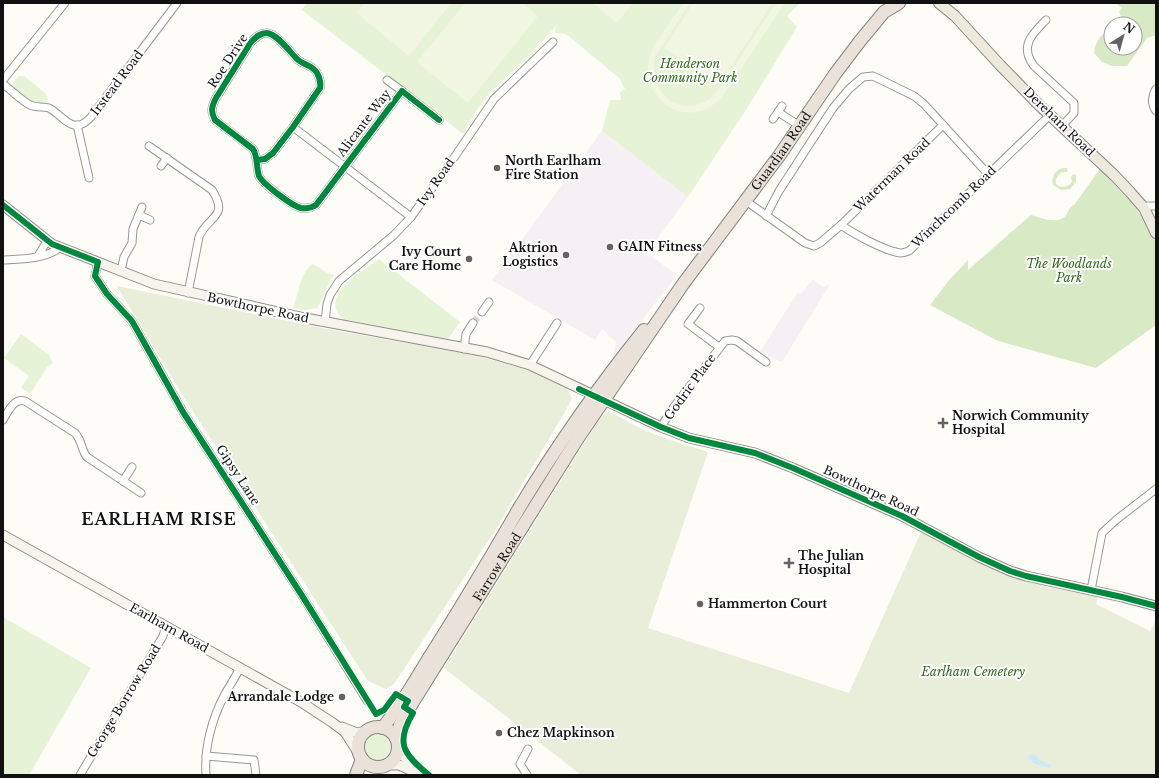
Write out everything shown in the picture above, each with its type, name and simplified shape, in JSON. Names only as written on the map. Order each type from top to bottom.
[{"type":"highway","name":"Guardian Road","points":[[599,398],[746,201],[848,56],[886,8],[899,3]]},
{"type":"highway","name":"Farrow Road","points":[[382,728],[404,698],[474,587],[526,498],[575,422],[599,398]]},
{"type":"highway","name":"Farrow Road","points":[[397,744],[400,725],[408,710],[578,438],[599,398]]},
{"type":"highway","points":[[370,775],[384,766],[393,760],[397,744],[392,733],[382,728],[372,728],[366,731],[361,738],[358,746],[361,756],[367,764],[373,767],[384,766]]},
{"type":"highway","points":[[356,775],[361,756]]},
{"type":"main road","name":"Dereham Road","points":[[939,3],[955,16],[1000,65],[1050,115],[1114,175],[1144,208],[1156,233]]},
{"type":"main road","name":"Dereham Road","points":[[952,3],[955,16]]},
{"type":"street","points":[[3,80],[6,72],[65,3]]},
{"type":"street","name":"Irstead Road","points":[[77,125],[85,123],[91,118],[177,3]]},
{"type":"street","points":[[1046,20],[1030,37],[1026,50],[1029,60],[1034,66],[1074,103],[1074,113],[1062,126]]},
{"type":"street","name":"Roe Drive","points":[[267,33],[275,36],[299,61],[313,68],[320,78],[320,88],[293,127],[273,153],[265,159],[256,160],[256,153],[253,149],[215,120],[212,114],[212,108],[252,42],[259,34],[267,33]]},
{"type":"street","name":"Ivy Road","points":[[325,322],[330,295],[339,281],[394,235],[411,217],[494,99],[553,42]]},
{"type":"street","name":"Guardian Road","points":[[766,216],[779,191],[834,108],[857,81],[866,76],[874,76],[914,96],[924,104],[943,125]]},
{"type":"street","name":"Alicante Way","points":[[387,80],[438,120]]},
{"type":"street","points":[[3,84],[30,106],[50,109],[71,125],[77,125],[89,178]]},
{"type":"street","points":[[1156,89],[1152,99],[1153,107],[1156,111]]},
{"type":"street","name":"Alicante Way","points":[[256,160],[259,175],[263,182],[294,206],[305,209],[310,208],[316,205],[402,92]]},
{"type":"street","points":[[773,119],[780,109],[800,126]]},
{"type":"street","name":"Winchcomb Road","points":[[841,225],[894,252],[902,253],[909,251],[1050,115]]},
{"type":"street","points":[[943,125],[988,174]]},
{"type":"street","name":"Waterman Road","points":[[841,225],[943,125]]},
{"type":"street","points":[[293,127],[411,217]]},
{"type":"street","points":[[149,146],[212,190],[219,200],[219,209],[216,216],[202,230],[199,237],[188,293]]},
{"type":"street","points":[[162,166],[167,158]]},
{"type":"street","points":[[746,201],[805,243],[814,246],[820,243],[841,225]]},
{"type":"street","name":"Bowthorpe Road","points":[[3,205],[47,241],[59,248],[154,284],[188,293],[325,322],[464,349],[487,352],[530,365],[661,427],[689,438],[755,453],[773,459],[884,507],[979,557],[1010,571],[1156,606]]},
{"type":"street","points":[[1144,208],[1156,206]]},
{"type":"street","points":[[121,271],[124,257],[132,242],[133,229],[142,207]]},
{"type":"street","points":[[139,215],[150,220]]},
{"type":"street","points":[[38,256],[47,241]]},
{"type":"street","points":[[3,260],[46,255],[53,253],[59,248]]},
{"type":"street","name":"Gipsy Lane","points":[[98,262],[95,276],[107,294],[132,321],[183,412],[297,588],[367,701]]},
{"type":"street","points":[[482,312],[489,302]]},
{"type":"street","name":"Godric Place","points":[[700,308],[688,324],[719,347]]},
{"type":"street","points":[[464,349],[466,334],[473,323]]},
{"type":"street","points":[[530,365],[557,323]]},
{"type":"street","name":"Godric Place","points":[[661,427],[668,415],[725,341],[737,341],[766,362]]},
{"type":"street","points":[[3,420],[14,403],[21,400],[25,401],[76,433],[87,457],[141,493]]},
{"type":"street","points":[[123,481],[132,467]]},
{"type":"street","points":[[1090,590],[1102,533],[1116,520],[1156,489]]},
{"type":"street","name":"Earlham Road","points":[[3,535],[301,702],[345,732],[361,756]]},
{"type":"street","name":"George Borrow Road","points":[[80,775],[163,636],[166,626]]},
{"type":"street","points":[[206,775],[206,756],[210,733],[224,695],[240,667]]},
{"type":"street","name":"Earlham Road","points":[[333,723],[357,733],[366,731]]},
{"type":"street","points":[[397,744],[405,758],[421,775]]},
{"type":"street","points":[[527,775],[520,764],[528,749]]},
{"type":"street","points":[[206,756],[254,760],[256,775]]},
{"type":"street","points":[[384,766],[399,765],[421,775]]},
{"type":"shaded area","points":[[602,131],[688,197],[647,253],[677,275],[613,358],[616,342],[602,329],[595,340],[492,280]]},
{"type":"shaded area","points":[[813,279],[823,287],[830,284],[782,362],[759,353],[798,292],[801,294]]},
{"type":"green space","name":"Henderson Community Park","points":[[306,3],[800,3],[787,16],[797,27],[746,110],[688,197],[602,131],[610,100],[621,100],[620,92],[625,89],[619,78],[566,34],[555,33],[556,26],[530,55],[488,95],[476,111],[463,134],[302,10]]},
{"type":"green space","points":[[364,3],[451,3],[409,56],[356,13]]},
{"type":"green space","points":[[465,3],[522,3],[538,16],[468,103],[417,62]]},
{"type":"green space","points":[[593,3],[630,3],[632,5],[616,23]]},
{"type":"green space","points":[[683,3],[690,3],[655,57],[654,69],[655,80],[666,97],[675,103],[684,106],[695,105],[706,101],[713,96],[722,85],[776,3],[785,3],[723,95],[713,105],[699,111],[685,112],[672,108],[661,101],[653,90],[649,76],[649,62],[654,46]]},
{"type":"green space","points":[[693,3],[772,3],[720,84],[664,48]]},
{"type":"green space","points":[[1115,3],[1156,3],[1156,35],[1147,38],[1143,44],[1143,16],[1121,16],[1119,12],[1122,8]]},
{"type":"green space","points":[[1103,34],[1103,56],[1134,56],[1127,66],[1112,66],[1102,62],[1094,53],[1099,38]]},
{"type":"green space","points":[[18,76],[24,76],[45,93],[48,100],[46,102],[36,104],[32,102],[11,85]]},
{"type":"green space","points":[[1063,168],[1067,168],[1068,170],[1067,172],[1062,172],[1058,176],[1056,183],[1058,186],[1065,187],[1072,182],[1071,177],[1073,174],[1076,175],[1076,182],[1070,189],[1061,190],[1053,185],[1054,174]]},
{"type":"green space","name":"The Woodlands Park","points":[[1100,169],[1138,211],[1156,239],[1156,325],[1096,368],[998,341],[930,305],[950,279],[968,260],[968,270],[1031,215],[1050,220],[1059,220],[1063,218]]},
{"type":"green space","points":[[379,259],[460,322],[448,339],[343,319],[337,310],[336,302],[339,293],[354,277]]},
{"type":"green space","points":[[312,264],[327,273],[334,275],[317,308],[305,310],[293,308],[304,273]]},
{"type":"green space","points":[[117,286],[327,329],[475,355],[531,371],[567,389],[572,398],[567,408],[496,529],[394,684],[386,689],[368,681],[185,399]]},
{"type":"green space","points":[[21,334],[49,355],[53,363],[47,367],[30,394],[21,388],[29,376],[4,358]]},
{"type":"green space","name":"Earlham Cemetery","points":[[608,412],[672,441],[708,452],[648,628],[849,693],[921,532],[1001,573],[1048,587],[1098,597],[1096,604],[1150,631],[1156,620],[1156,775],[581,775],[444,668],[595,426],[601,417]]},
{"type":"green space","points":[[3,617],[91,668],[29,775],[3,775]]},
{"type":"green space","points":[[378,734],[387,738],[391,747],[387,756],[378,760],[369,756],[365,747],[369,738]]},
{"type":"water","points":[[1031,754],[1046,762],[1051,766],[1050,768],[1035,764],[1028,758]]},
{"type":"tunnel","points":[[473,323],[482,312]]},
{"type":"cycle path","points":[[257,160],[265,159],[273,153],[320,88],[320,78],[315,70],[297,59],[275,36],[265,33],[258,36],[251,42],[216,98],[212,114],[215,120],[253,149],[256,155],[259,176],[266,184],[291,203],[301,208],[311,208],[316,205],[402,91],[439,120]]},
{"type":"cycle path","points":[[3,205],[52,244],[98,262],[95,276],[107,294],[132,321],[183,412],[301,594],[376,714],[384,710],[396,694],[408,701],[404,707],[413,713],[404,732],[404,747],[413,761],[429,775]]},
{"type":"cycle path","points":[[579,389],[661,427],[689,438],[755,453],[793,468],[902,516],[979,557],[1010,571],[1156,606]]},
{"type":"place","name":"North Earlham Fire Station","points":[[497,168]]},
{"type":"place","name":"GAIN Fitness","points":[[610,247]]},
{"type":"place","name":"Aktrion Logistics","points":[[566,255]]},
{"type":"place","name":"Ivy Court Care Home","points":[[469,259]]},
{"type":"place","name":"Norwich Community Hospital","points":[[943,423]]},
{"type":"place","name":"The Julian Hospital","points":[[789,563]]},
{"type":"place","name":"Hammerton Court","points":[[700,604]]},
{"type":"place","name":"Arrandale Lodge","points":[[342,697]]},
{"type":"place","name":"Chez Mapkinson","points":[[499,733]]},
{"type":"district","name":"EARLHAM RISE","points":[[159,519]]}]
